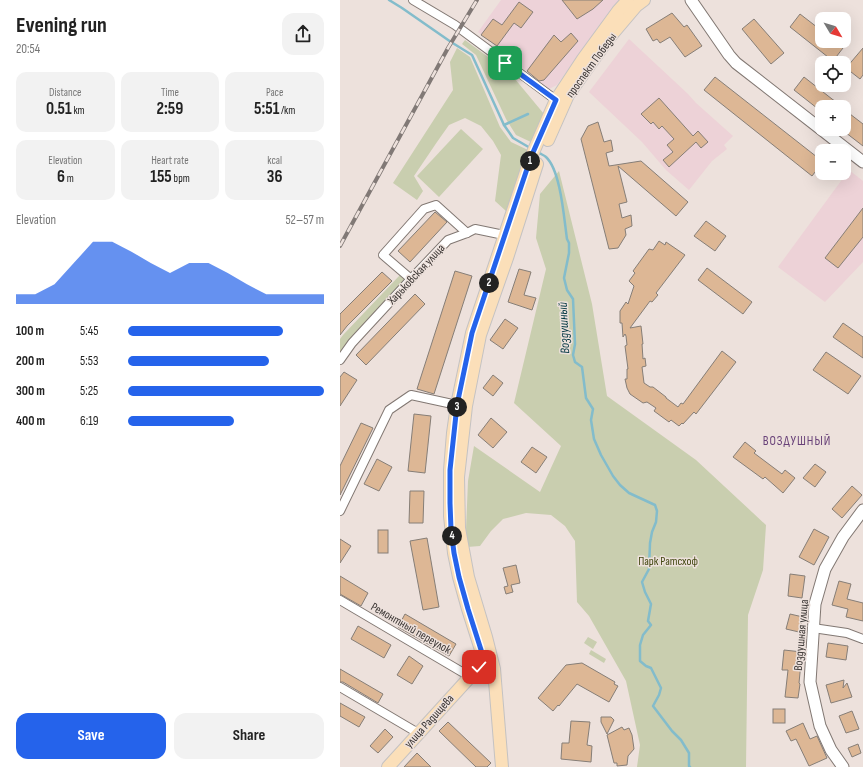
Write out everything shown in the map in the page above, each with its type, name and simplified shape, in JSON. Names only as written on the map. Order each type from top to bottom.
[{"type":"main road","name":"проспект Победы","points":[[482,652],[459,577],[454,553],[450,509],[450,470],[457,405],[472,333],[509,236],[535,159],[559,104],[583,58],[628,0]]},
{"type":"main road","name":"проспект Победы","points":[[559,104],[568,95],[608,39],[636,6],[644,0]]},
{"type":"main road","name":"проспект Победы","points":[[502,767],[494,669],[466,570],[459,528],[458,477],[466,406],[480,335],[509,236]]},
{"type":"main road","name":"улица Радищева","points":[[388,767],[479,667],[483,656],[482,652]]},
{"type":"main road","points":[[471,675],[480,675],[496,686]]},
{"type":"street","points":[[413,0],[455,25],[559,104]]},
{"type":"street","points":[[691,0],[728,54],[736,63],[863,162]]},
{"type":"street","points":[[411,279],[383,255],[424,209],[436,205],[467,233]]},
{"type":"street","name":"Харьковская улица","points":[[340,360],[352,343],[448,240],[476,229],[509,236]]},
{"type":"street","points":[[340,511],[389,410],[411,394],[457,405]]},
{"type":"street","name":"Воздушная улица","points":[[843,767],[831,750],[820,726],[810,682],[813,628],[815,604],[825,569],[843,537],[863,510]]},
{"type":"street","name":"Ремонтный переулок","points":[[340,600],[462,672],[471,675]]},
{"type":"street","points":[[813,628],[846,633],[863,639]]},
{"type":"street","points":[[340,687],[418,733]]},
{"type":"shaded area","points":[[501,0],[620,0],[613,6],[557,85],[549,89],[478,32]]},
{"type":"shaded area","points":[[629,39],[733,136],[724,145],[727,149],[712,161],[689,190],[666,170],[642,142],[589,92]]},
{"type":"shaded area","points":[[851,172],[863,181],[863,262],[825,302],[778,267],[842,180],[851,180]]},
{"type":"green space","points":[[465,40],[510,73],[544,114],[533,143],[516,135],[506,119],[476,55],[462,44]]},
{"type":"green space","points":[[457,48],[470,57],[500,127],[511,142],[528,150],[506,211],[495,201],[501,155],[493,141],[481,126],[465,118],[449,125],[414,176],[423,191],[417,200],[393,183],[453,90],[450,62]]},
{"type":"green space","points":[[461,129],[483,149],[439,197],[417,176]]},
{"type":"green space","name":"Парк Ратсхоф","points":[[559,171],[592,304],[607,396],[696,460],[766,525],[763,570],[748,615],[746,767],[637,767],[640,745],[626,681],[589,616],[577,602],[575,541],[565,526],[551,515],[526,513],[503,519],[491,531],[480,546],[467,547],[466,530],[468,481],[474,446],[540,492],[561,446],[514,403],[546,269],[536,238],[540,194]]},
{"type":"green space","points":[[400,275],[405,280],[340,354],[340,339],[343,335]]},
{"type":"green space","points":[[588,637],[597,642],[593,649],[584,643]]},
{"type":"green space","points":[[591,650],[606,659],[604,663],[589,654]]},
{"type":"building","points":[[562,0],[603,0],[593,9],[577,19]]},
{"type":"building","points":[[519,2],[533,12],[521,28],[514,23],[497,46],[481,35],[493,19],[502,25]]},
{"type":"building","points":[[672,13],[684,27],[687,25],[702,46],[685,57],[670,37],[660,43],[657,39],[653,41],[646,29]]},
{"type":"building","points":[[800,14],[815,26],[815,47],[790,27]]},
{"type":"building","points":[[754,19],[784,53],[771,64],[742,29]]},
{"type":"building","points":[[571,33],[578,41],[544,80],[539,81],[527,71],[554,35],[561,42]]},
{"type":"building","points":[[817,48],[843,48],[837,56],[827,56]]},
{"type":"building","points":[[863,48],[863,75],[860,79],[851,72],[851,62]]},
{"type":"building","points":[[715,77],[815,156],[815,172],[812,176],[704,90]]},
{"type":"building","points":[[804,77],[815,86],[815,92],[823,92],[833,100],[815,100],[815,106],[794,90]]},
{"type":"building","points":[[659,98],[693,136],[698,131],[708,142],[701,148],[696,142],[669,167],[663,160],[673,152],[667,145],[674,139],[662,126],[659,129],[653,122],[651,124],[641,114]]},
{"type":"building","points":[[851,115],[863,124],[863,146],[850,136]]},
{"type":"building","points":[[598,122],[604,142],[611,140],[613,151],[606,153],[609,166],[641,161],[688,202],[676,216],[618,166],[627,202],[619,204],[622,218],[631,215],[632,226],[625,229],[626,235],[618,248],[609,249],[581,139],[588,126]]},
{"type":"building","points":[[863,208],[863,237],[838,268],[825,258]]},
{"type":"building","points":[[435,212],[447,222],[410,262],[398,251]]},
{"type":"building","points":[[706,221],[726,236],[715,251],[694,236]]},
{"type":"building","points":[[659,241],[665,245],[666,242],[685,255],[656,293],[658,295],[652,302],[650,301],[630,328],[641,326],[643,359],[645,358],[646,366],[642,367],[644,383],[650,387],[653,387],[678,407],[681,403],[683,404],[722,351],[736,362],[696,414],[694,412],[683,424],[682,423],[679,426],[671,420],[669,422],[654,411],[656,408],[647,402],[643,403],[630,394],[625,379],[627,379],[628,369],[625,346],[627,345],[625,334],[623,337],[622,323],[620,323],[620,311],[626,302],[628,304],[634,286],[629,281],[635,273],[633,271],[649,249],[653,250]]},
{"type":"building","points":[[707,268],[752,302],[743,314],[698,280]]},
{"type":"building","points":[[519,269],[531,272],[524,295],[536,298],[532,310],[508,302]]},
{"type":"building","points":[[455,271],[472,276],[434,394],[417,389]]},
{"type":"building","points":[[382,272],[392,281],[347,326],[340,335],[340,314]]},
{"type":"building","points":[[415,294],[425,304],[366,365],[356,355]]},
{"type":"building","points":[[505,319],[518,328],[503,349],[490,340]]},
{"type":"building","points":[[843,323],[863,337],[863,358],[833,337]]},
{"type":"building","points":[[826,352],[861,376],[848,394],[813,370]]},
{"type":"building","points":[[344,372],[357,380],[340,406],[340,377]]},
{"type":"building","points":[[493,375],[503,383],[493,396],[483,388]]},
{"type":"building","points":[[414,414],[431,416],[425,473],[408,471]]},
{"type":"building","points":[[491,418],[507,432],[493,448],[478,435]]},
{"type":"building","points":[[361,423],[373,428],[340,495],[340,466]]},
{"type":"building","points":[[745,442],[756,451],[754,453],[782,474],[785,470],[795,478],[783,493],[765,477],[763,479],[733,457]]},
{"type":"building","points":[[532,447],[547,457],[536,473],[521,462]]},
{"type":"building","points":[[377,459],[392,467],[379,491],[364,484]]},
{"type":"building","points":[[815,464],[826,472],[815,487],[803,478]]},
{"type":"building","points":[[852,486],[862,495],[842,518],[832,509]]},
{"type":"building","points":[[410,491],[424,491],[423,523],[409,523]]},
{"type":"building","points":[[814,529],[829,537],[814,565],[799,557]]},
{"type":"building","points":[[378,530],[388,530],[388,553],[378,553]]},
{"type":"building","points":[[427,538],[439,607],[423,610],[410,541]]},
{"type":"building","points":[[340,539],[351,546],[340,563]]},
{"type":"building","points":[[516,565],[520,583],[511,585],[513,592],[506,594],[504,587],[508,586],[503,568]]},
{"type":"building","points":[[790,574],[805,576],[802,598],[788,596]]},
{"type":"building","points":[[340,576],[368,593],[361,606],[340,594]]},
{"type":"building","points":[[839,581],[851,584],[847,599],[863,603],[863,621],[846,617],[848,609],[832,605]]},
{"type":"building","points":[[405,614],[456,644],[449,656],[398,627]]},
{"type":"building","points":[[790,614],[803,617],[799,632],[786,629]]},
{"type":"building","points":[[358,626],[391,645],[384,658],[351,639]]},
{"type":"building","points":[[828,643],[848,646],[846,660],[826,657]]},
{"type":"building","points":[[784,650],[802,652],[798,698],[785,697],[788,670],[782,670]]},
{"type":"building","points":[[409,656],[423,666],[412,684],[397,675]]},
{"type":"building","points":[[582,663],[615,682],[614,684],[618,686],[609,702],[577,684],[553,711],[538,698],[566,665]]},
{"type":"building","points":[[340,669],[383,694],[378,703],[343,682],[340,682]]},
{"type":"building","points":[[844,680],[843,688],[847,683],[852,697],[831,703],[826,685]]},
{"type":"building","points":[[340,703],[365,717],[359,727],[340,716]]},
{"type":"building","points":[[773,709],[785,709],[785,723],[773,723]]},
{"type":"building","points":[[852,711],[859,729],[846,733],[839,716]]},
{"type":"building","points":[[601,717],[611,717],[614,720],[607,734],[601,722]]},
{"type":"building","points":[[571,721],[590,722],[587,745],[592,746],[591,762],[561,759],[562,743],[569,743]]},
{"type":"building","points":[[448,722],[491,763],[487,767],[476,767],[439,731]]},
{"type":"building","points":[[803,723],[810,739],[817,736],[827,758],[809,766],[796,739],[791,741],[786,731]]},
{"type":"building","points":[[622,727],[624,730],[629,728],[632,735],[634,749],[628,756],[627,765],[617,766],[617,763],[614,763],[607,735]]},
{"type":"building","points":[[385,729],[393,737],[378,753],[370,746]]},
{"type":"building","points":[[858,744],[861,753],[852,757],[848,748]]},
{"type":"building","points":[[417,753],[431,767],[404,767]]},
{"type":"waterway","name":"Воздушный","points":[[389,0],[472,55],[504,125],[513,138],[532,149]]},
{"type":"waterway","points":[[504,125],[528,114]]},
{"type":"waterway","name":"Воздушный","points":[[538,152],[546,157],[551,164],[561,196],[567,239],[569,243],[569,253],[564,278],[567,290],[573,299],[575,344],[573,355],[575,362],[582,367],[586,398],[593,409],[591,420],[594,439],[601,455],[620,485],[629,493],[655,505],[657,511],[656,522],[650,543],[649,569],[642,582],[651,604],[648,621],[651,625],[643,635],[640,645],[640,661],[651,668],[661,688],[653,706],[672,731],[681,740],[689,753],[690,767]]},
{"type":"railway","points":[[340,246],[448,48],[477,0]]},
{"type":"district","name":"ВОЗДУШНЫЙ","points":[[797,440]]},
{"type":"route","points":[[479,667],[483,656],[459,577],[451,529],[450,470],[457,405],[472,333],[531,157],[556,100],[505,63]]}]
